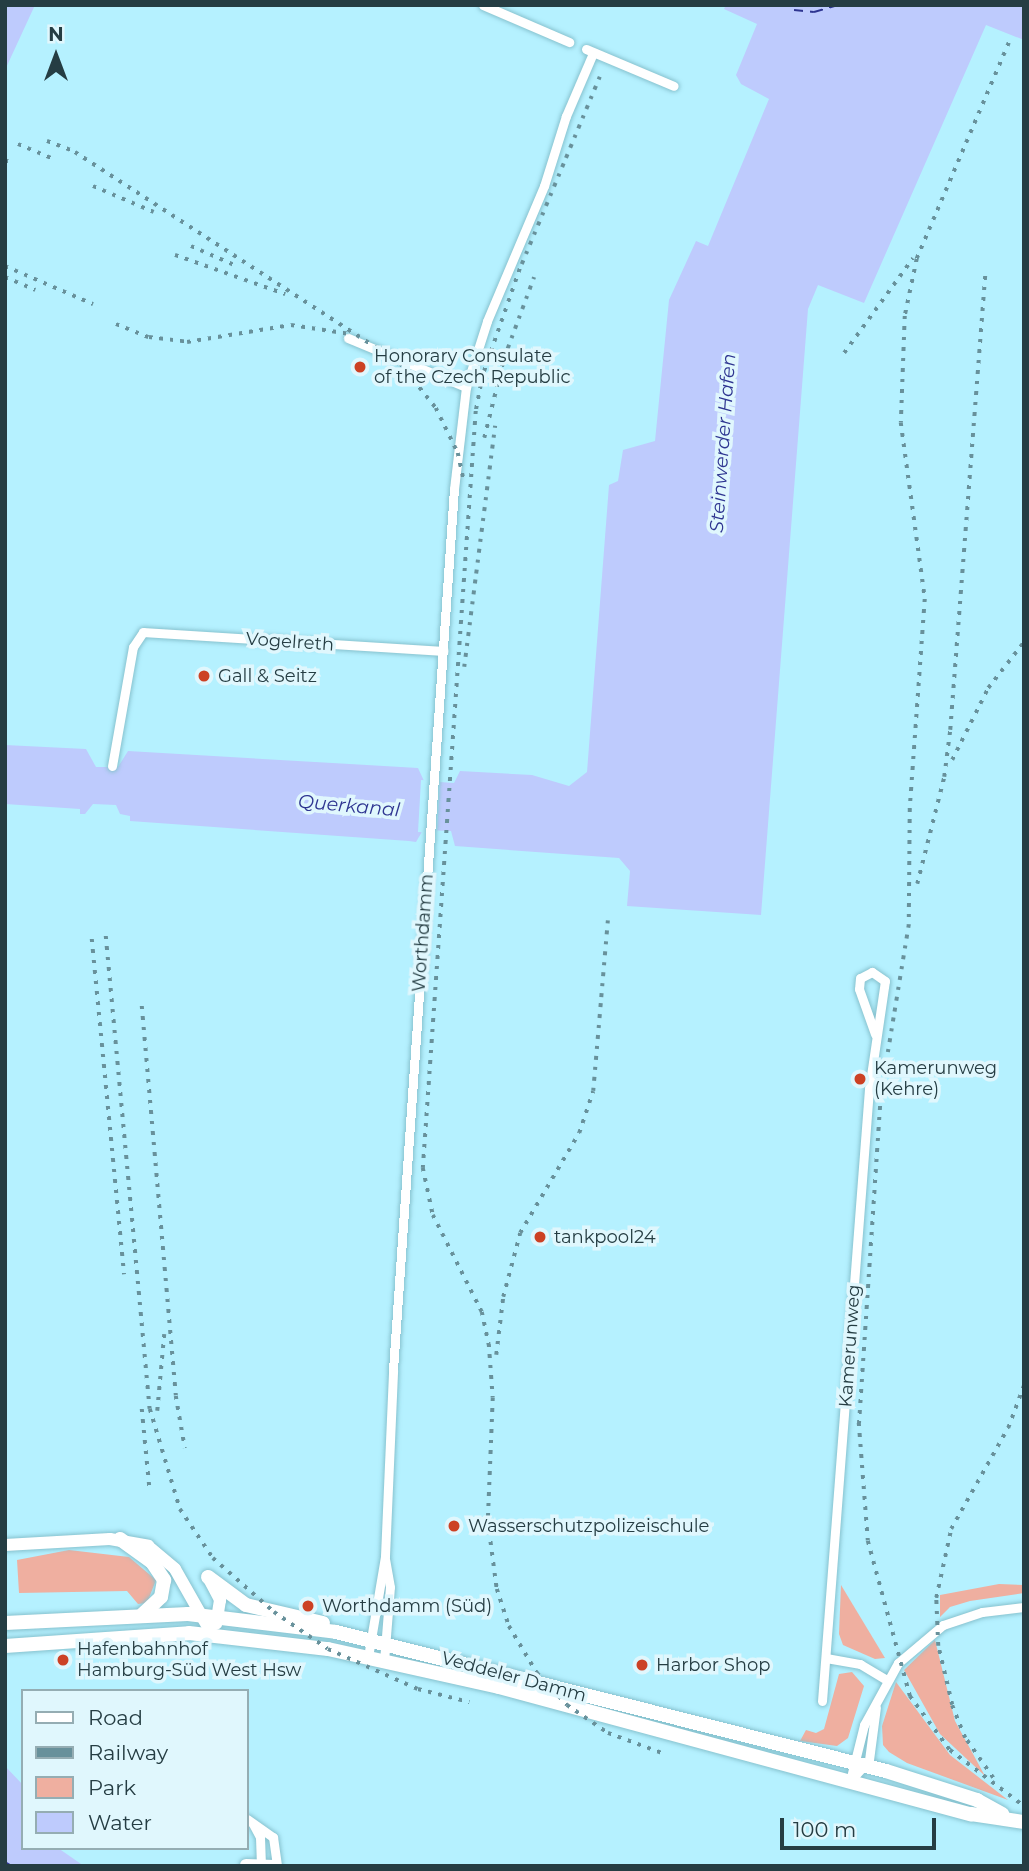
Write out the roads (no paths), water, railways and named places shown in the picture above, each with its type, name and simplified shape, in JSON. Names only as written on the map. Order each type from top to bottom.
[{"type":"main road","points":[[120,1539],[152,1562],[163,1580],[161,1597],[143,1614]]},
{"type":"main road","points":[[208,1577],[246,1605],[303,1617],[349,1635]]},
{"type":"main road","name":"Veddeler Damm","points":[[5,1623],[143,1614],[202,1616],[349,1635],[860,1765],[977,1800],[1016,1820]]},
{"type":"main road","name":"Veddeler Damm","points":[[5,1646],[135,1634],[212,1634],[368,1657],[971,1814],[1016,1820]]},
{"type":"street","points":[[483,5],[569,42]]},
{"type":"street","name":"Worthdamm","points":[[368,1657],[385,1556],[393,1370],[430,832],[466,387],[490,314],[544,186],[590,51],[674,86]]},
{"type":"street","points":[[348,338],[466,387]]},
{"type":"street","name":"Vogelreth","points":[[112,766],[138,635],[149,632],[443,651]]},
{"type":"street","name":"Kamerunweg","points":[[822,1701],[875,1034],[885,981],[872,972],[860,978],[859,989],[875,1034]]},
{"type":"street","points":[[5,1545],[120,1539],[140,1543],[165,1558],[212,1634]]},
{"type":"street","name":"Worthdamm","points":[[384,1661],[390,1587],[385,1556]]},
{"type":"street","points":[[208,1577],[220,1600],[212,1634]]},
{"type":"street","points":[[850,1781],[860,1765],[877,1696],[885,1679],[918,1643],[943,1625],[982,1612],[1024,1607]]},
{"type":"street","points":[[826,1658],[860,1664],[885,1679]]},
{"type":"street","points":[[249,1821],[260,1837],[271,1865]]},
{"type":"street","points":[[249,1821],[273,1837],[271,1865]]},
{"type":"street","points":[[246,1865],[271,1865]]},
{"type":"water","points":[[5,5],[35,5],[5,70]]},
{"type":"water","points":[[726,5],[1024,5],[1024,40],[986,25],[864,303],[818,285],[808,309],[761,915],[627,906],[630,871],[619,858],[455,846],[451,831],[423,830],[416,842],[130,821],[130,816],[120,814],[116,805],[93,804],[85,814],[80,814],[80,809],[5,804],[5,745],[86,749],[96,767],[118,767],[128,751],[418,768],[424,781],[454,783],[460,771],[532,775],[569,786],[587,772],[609,485],[618,481],[623,450],[655,441],[669,300],[696,241],[708,246],[769,99],[741,84],[736,75],[757,24],[724,9]]},
{"type":"water","points":[[5,1766],[21,1783],[21,1850],[101,1850],[147,1866],[5,1866]]},
{"type":"railway","points":[[1009,43],[917,259],[905,316],[901,423],[925,599],[910,809],[909,925],[881,1096],[859,1423],[868,1541],[910,1696],[950,1750],[1024,1806]]},
{"type":"railway","points":[[600,77],[520,269],[483,375],[476,411],[423,1168],[433,1215],[482,1312],[489,1344],[493,1398],[488,1521],[497,1589],[509,1626],[537,1673],[567,1705],[608,1733],[662,1753]]},
{"type":"railway","points":[[47,141],[75,152],[400,363],[436,408],[458,453],[464,482]]},
{"type":"railway","points":[[18,144],[56,160]]},
{"type":"railway","points":[[5,160],[14,164]]},
{"type":"railway","points":[[93,186],[154,212]]},
{"type":"railway","points":[[191,246],[239,267]]},
{"type":"railway","points":[[175,255],[285,294]]},
{"type":"railway","points":[[844,353],[913,258]]},
{"type":"railway","points":[[5,266],[93,304]]},
{"type":"railway","points":[[917,884],[944,777],[950,730],[985,273]]},
{"type":"railway","points":[[5,277],[35,290]]},
{"type":"railway","points":[[484,438],[504,358],[534,277]]},
{"type":"railway","points":[[116,324],[149,337],[187,342],[291,325],[350,334]]},
{"type":"railway","points":[[464,667],[495,426]]},
{"type":"railway","points":[[952,760],[988,688],[1024,642]]},
{"type":"railway","points":[[496,1355],[503,1297],[520,1233],[579,1133],[593,1091],[608,915]]},
{"type":"railway","points":[[106,936],[150,1409],[180,1509],[213,1558],[274,1612],[328,1649],[418,1689],[469,1702]]},
{"type":"railway","points":[[92,939],[124,1274]]},
{"type":"railway","points":[[142,1006],[176,1396],[185,1448]]},
{"type":"railway","points":[[157,1411],[164,1334]]},
{"type":"railway","points":[[993,1778],[965,1738],[952,1705],[938,1646],[936,1598],[951,1529],[1008,1428],[1024,1385]]},
{"type":"railway","points":[[142,1409],[150,1492]]},
{"type":"place","name":"Honorary Consulate of the Czech Republic","points":[[360,367]]},
{"type":"place","name":"Gall & Seitz","points":[[204,676]]},
{"type":"place","name":"Kamerunweg (Kehre)","points":[[860,1079]]},
{"type":"place","name":"tankpool24","points":[[540,1237]]},
{"type":"place","name":"Wasserschutzpolizeischule","points":[[454,1526]]},
{"type":"place","name":"Worthdamm (Süd)","points":[[308,1606]]},
{"type":"place","name":"Hafenbahnhof Hamburg-Süd West Hsw","points":[[63,1660]]},
{"type":"place","name":"Harbor Shop","points":[[642,1665]]},
{"type":"water label","name":"Steinwerder Hafen","points":[[723,443]]},
{"type":"water label","name":"Querkanal","points":[[349,806]]}]
